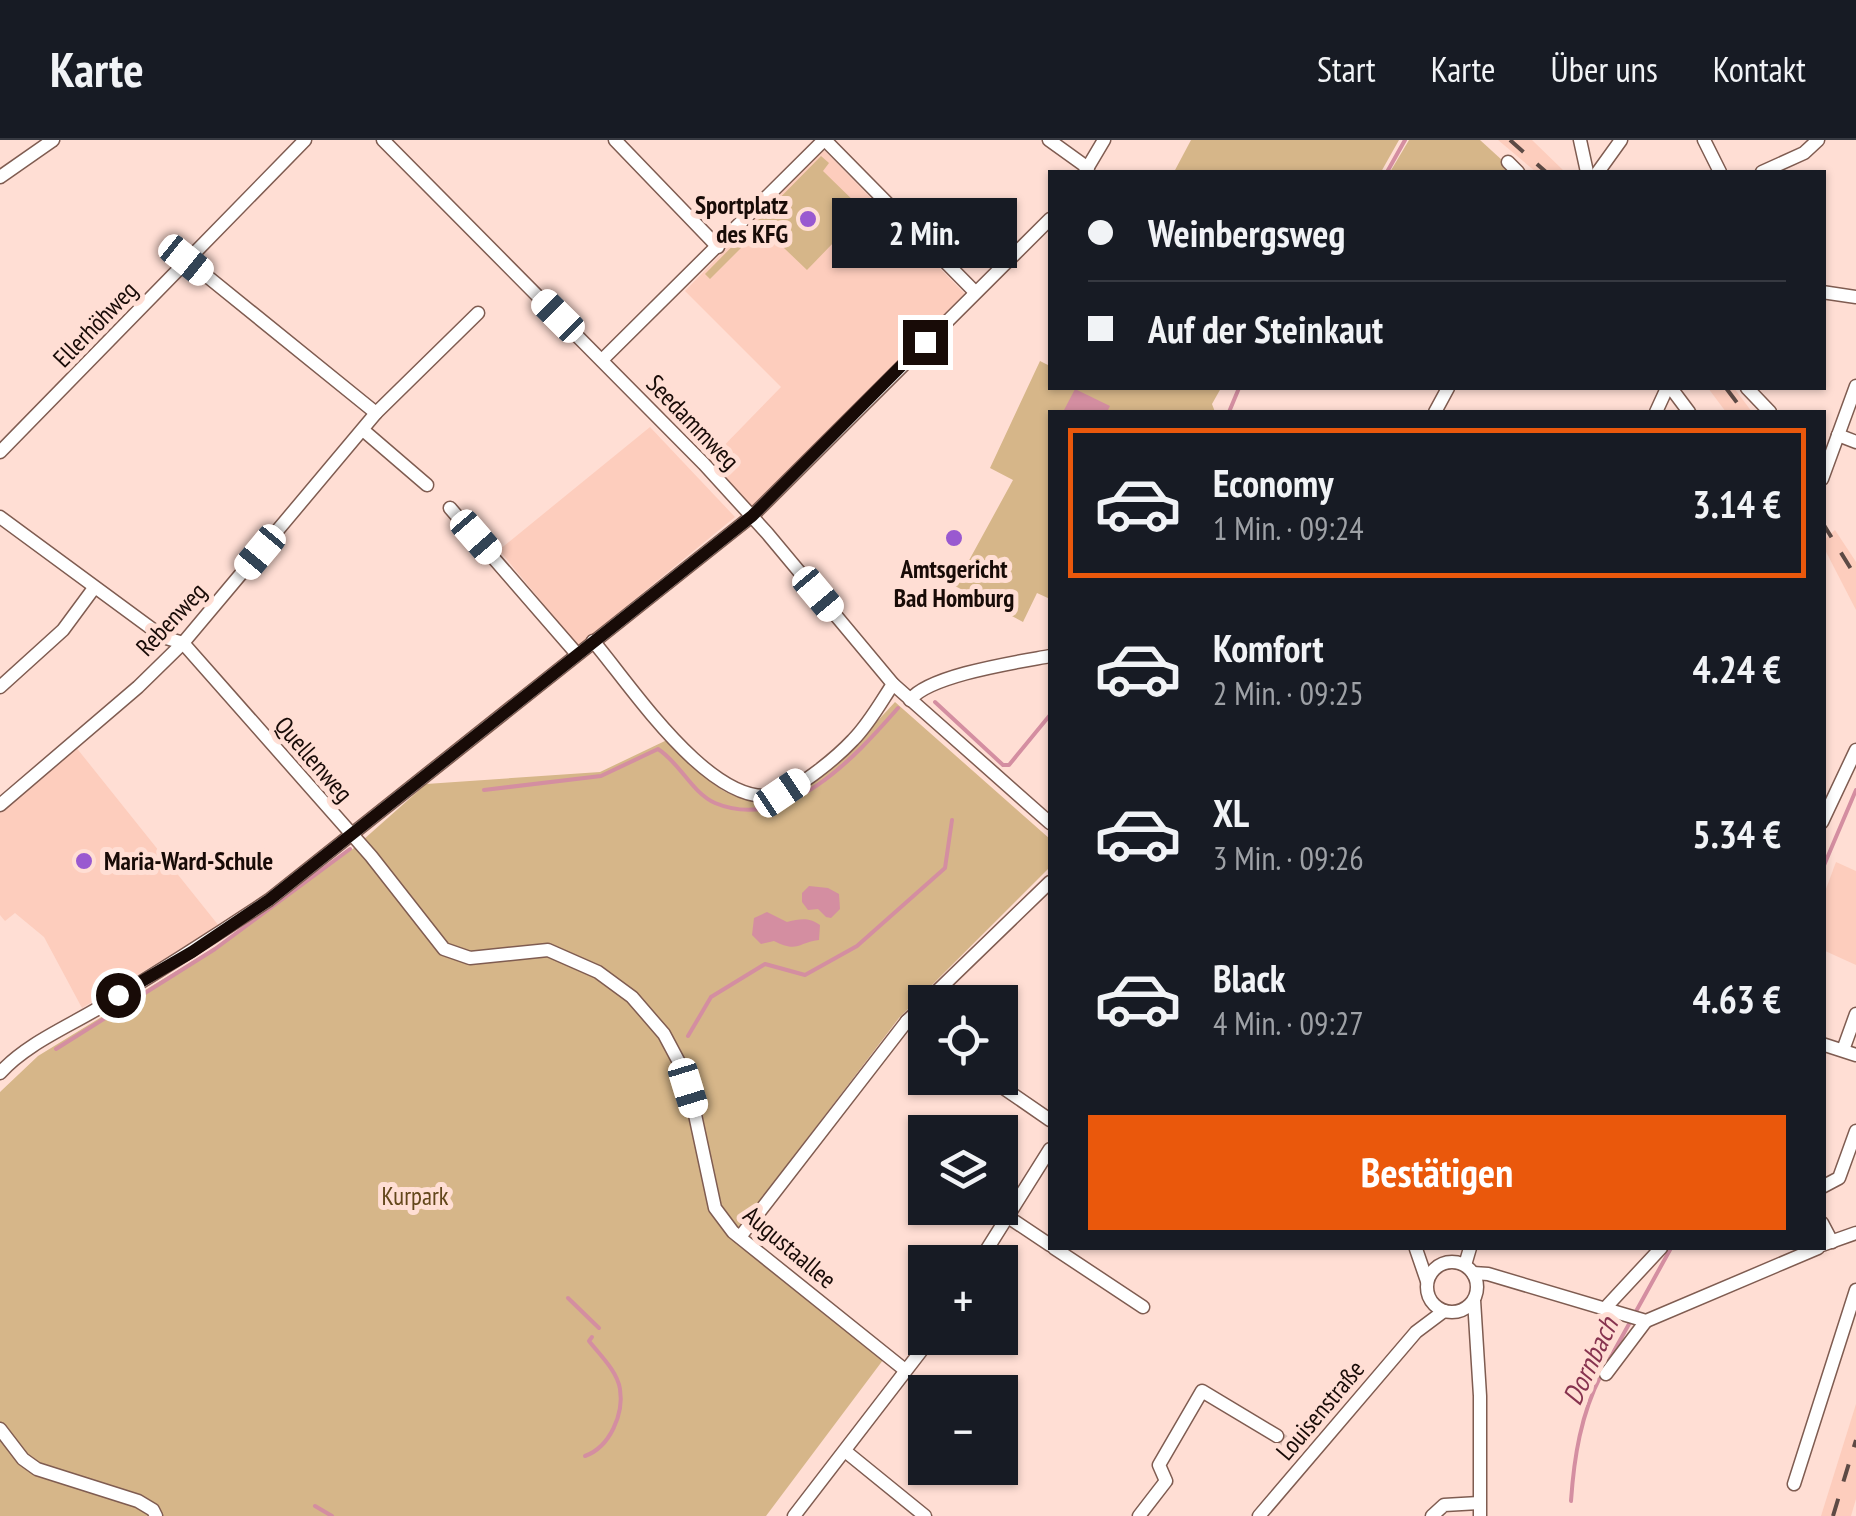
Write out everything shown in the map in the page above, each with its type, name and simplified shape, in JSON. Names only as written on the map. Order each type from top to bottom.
[{"type":"street","points":[[0,177],[53,140]]},
{"type":"street","name":"Ellerhöhweg","points":[[0,452],[305,140]]},
{"type":"street","name":"Seedammweg","points":[[383,140],[752,516],[894,684],[1048,821]]},
{"type":"street","points":[[614,140],[718,247]]},
{"type":"street","points":[[602,360],[825,140],[974,291]]},
{"type":"street","points":[[1049,140],[1086,170],[1104,140]]},
{"type":"street","points":[[1580,140],[1587,170]]},
{"type":"street","points":[[1599,170],[1620,140]]},
{"type":"street","points":[[1704,140],[1719,170]]},
{"type":"street","points":[[1766,170],[1804,153],[1818,140]]},
{"type":"street","points":[[0,1074],[10,1062],[36,1045],[192,952],[269,900],[752,516],[1048,221]]},
{"type":"street","points":[[186,260],[376,413]]},
{"type":"street","points":[[1826,293],[1856,297]]},
{"type":"street","name":"Rebenweg","points":[[0,805],[184,642],[376,413],[478,313]]},
{"type":"street","points":[[1826,466],[1856,386]]},
{"type":"street","points":[[1671,390],[1687,410]]},
{"type":"street","points":[[1749,390],[1768,410]]},
{"type":"street","points":[[363,430],[426,485]]},
{"type":"street","points":[[1838,435],[1856,442]]},
{"type":"street","points":[[450,508],[576,654]]},
{"type":"street","name":"Quellenweg","points":[[0,517],[163,637],[184,642],[444,949],[470,958],[548,950],[598,972],[632,997],[664,1034],[681,1066]]},
{"type":"street","points":[[0,688],[62,630],[94,588]]},
{"type":"street","points":[[593,640],[667,732],[711,775],[724,786],[754,796],[782,793],[831,760],[856,738],[894,684]]},
{"type":"street","points":[[910,700],[916,692],[948,679],[1048,656]]},
{"type":"street","points":[[1826,814],[1856,750]]},
{"type":"street","points":[[944,985],[1048,884]]},
{"type":"street","points":[[1849,1052],[1856,1014]]},
{"type":"street","points":[[740,1238],[907,1021]]},
{"type":"street","name":"Augustaallee","points":[[681,1066],[714,1208],[740,1238],[905,1370]]},
{"type":"street","points":[[1014,1095],[1048,1119]]},
{"type":"street","points":[[1826,1185],[1839,1178],[1856,1131]]},
{"type":"street","points":[[1018,1201],[1048,1152]]},
{"type":"street","points":[[1018,1224],[1048,1243]]},
{"type":"street","points":[[1826,1244],[1856,1233]]},
{"type":"street","points":[[1058,1250],[1143,1307]]},
{"type":"street","points":[[1416,1250],[1430,1301],[1444,1311],[1461,1310],[1490,1284],[1515,1283]]},
{"type":"street","points":[[1419,1250],[1444,1262],[1643,1321]]},
{"type":"street","points":[[1427,1287],[1455,1250]]},
{"type":"street","points":[[1432,1516],[1444,1505],[1480,1510],[1476,1295],[1469,1269],[1470,1250]]},
{"type":"street","points":[[1612,1313],[1608,1305],[1659,1250]]},
{"type":"street","points":[[1606,1374],[1643,1321],[1812,1250]]},
{"type":"street","name":"Louisenstraße","points":[[1416,1332],[1427,1287]]},
{"type":"street","points":[[1794,1484],[1856,1290]]},
{"type":"street","points":[[1461,1310],[1477,1342]]},
{"type":"street","name":"Louisenstraße","points":[[1259,1516],[1302,1455],[1416,1332],[1444,1311]]},
{"type":"street","points":[[794,1516],[917,1355]]},
{"type":"street","points":[[1139,1516],[1166,1481],[1159,1465],[1202,1391],[1277,1436]]},
{"type":"street","points":[[0,1429],[36,1469],[138,1501],[156,1516]]},
{"type":"street","points":[[846,1451],[925,1516]]},
{"type":"shaded area","points":[[1498,140],[1532,140],[1563,170],[1534,170]]},
{"type":"shaded area","points":[[823,149],[966,295],[751,507],[708,462],[781,387],[685,291]]},
{"type":"shaded area","points":[[1074,390],[1110,406],[1108,410],[1064,410]]},
{"type":"shaded area","points":[[1710,390],[1736,390],[1750,410],[1724,410]]},
{"type":"shaded area","points":[[650,427],[735,517],[578,646],[499,550]]},
{"type":"shaded area","points":[[1835,530],[1856,562],[1856,610],[1826,552],[1826,538]]},
{"type":"shaded area","name":"Maria-Ward-Schule","points":[[75,746],[219,926],[82,1008],[44,937],[15,913],[5,921],[0,915],[0,809]]},
{"type":"shaded area","points":[[1836,862],[1856,871],[1856,965],[1826,951],[1826,889]]},
{"type":"shaded area","points":[[809,886],[839,894],[840,909],[831,918],[818,909],[808,910],[802,902],[802,893]]},
{"type":"shaded area","points":[[767,912],[787,922],[816,922],[820,925],[819,940],[793,947],[774,941],[761,944],[752,935],[754,918]]},
{"type":"shaded area","points":[[1856,1404],[1856,1499],[1851,1516],[1821,1516]]},
{"type":"green space","points":[[1191,140],[1399,140],[1382,170],[1175,170]]},
{"type":"green space","points":[[1409,140],[1480,140],[1513,170],[1391,170]]},
{"type":"green space","name":"Sportplatz des KFG","points":[[821,156],[829,163],[823,171],[864,211],[807,270],[762,227],[710,279],[705,274]]},
{"type":"green space","points":[[1040,361],[1048,365],[1048,390],[1220,390],[1212,404],[1214,410],[1048,410],[1048,598],[1037,593],[1023,622],[955,586],[1013,480],[990,468]]},
{"type":"green space","name":"Kurpark","points":[[895,702],[1048,837],[1048,869],[932,985],[908,985],[908,1009],[732,1237],[883,1360],[766,1516],[0,1516],[0,1092],[38,1056],[217,946],[354,848],[426,784],[600,772],[667,740],[724,791],[747,799],[771,797],[795,788],[840,757]]},
{"type":"waterway","points":[[1388,170],[1405,140]]},
{"type":"waterway","points":[[1230,410],[1238,390]]},
{"type":"waterway","points":[[935,702],[1003,765],[1009,765],[1048,717]]},
{"type":"waterway","points":[[484,790],[601,776],[658,749],[699,792],[715,803],[742,810],[768,808],[793,799],[840,768],[898,708]]},
{"type":"waterway","name":"Dornbach","points":[[1826,861],[1856,790]]},
{"type":"waterway","points":[[688,1036],[711,997],[765,964],[805,975],[857,946],[945,868],[952,820]]},
{"type":"waterway","points":[[56,1049],[215,949],[350,849]]},
{"type":"waterway","name":"Dornbach","points":[[1608,1362],[1670,1250]]},
{"type":"waterway","points":[[568,1298],[599,1328]]},
{"type":"waterway","points":[[585,1456],[608,1437],[621,1399],[615,1376],[589,1341],[592,1337]]},
{"type":"waterway","name":"Dornbach","points":[[1571,1501],[1580,1436],[1601,1375]]},
{"type":"waterway","points":[[315,1506],[332,1516]]},
{"type":"tunnel","points":[[1277,1436],[1297,1450]]},
{"type":"railway","points":[[1510,140],[1544,170]]},
{"type":"railway","points":[[1728,390],[1742,410]]},
{"type":"railway","points":[[1826,528],[1856,577]]},
{"type":"railway","points":[[1833,1516],[1856,1440]]},
{"type":"place","name":"Sportplatz des KFG","points":[[808,219]]},
{"type":"place","name":"Amtsgericht Bad Homburg","points":[[954,538]]},
{"type":"place","name":"Maria-Ward-Schule","points":[[84,861]]},
{"type":"route","points":[[118,995],[192,952],[269,900],[752,516],[925,342]]}]
